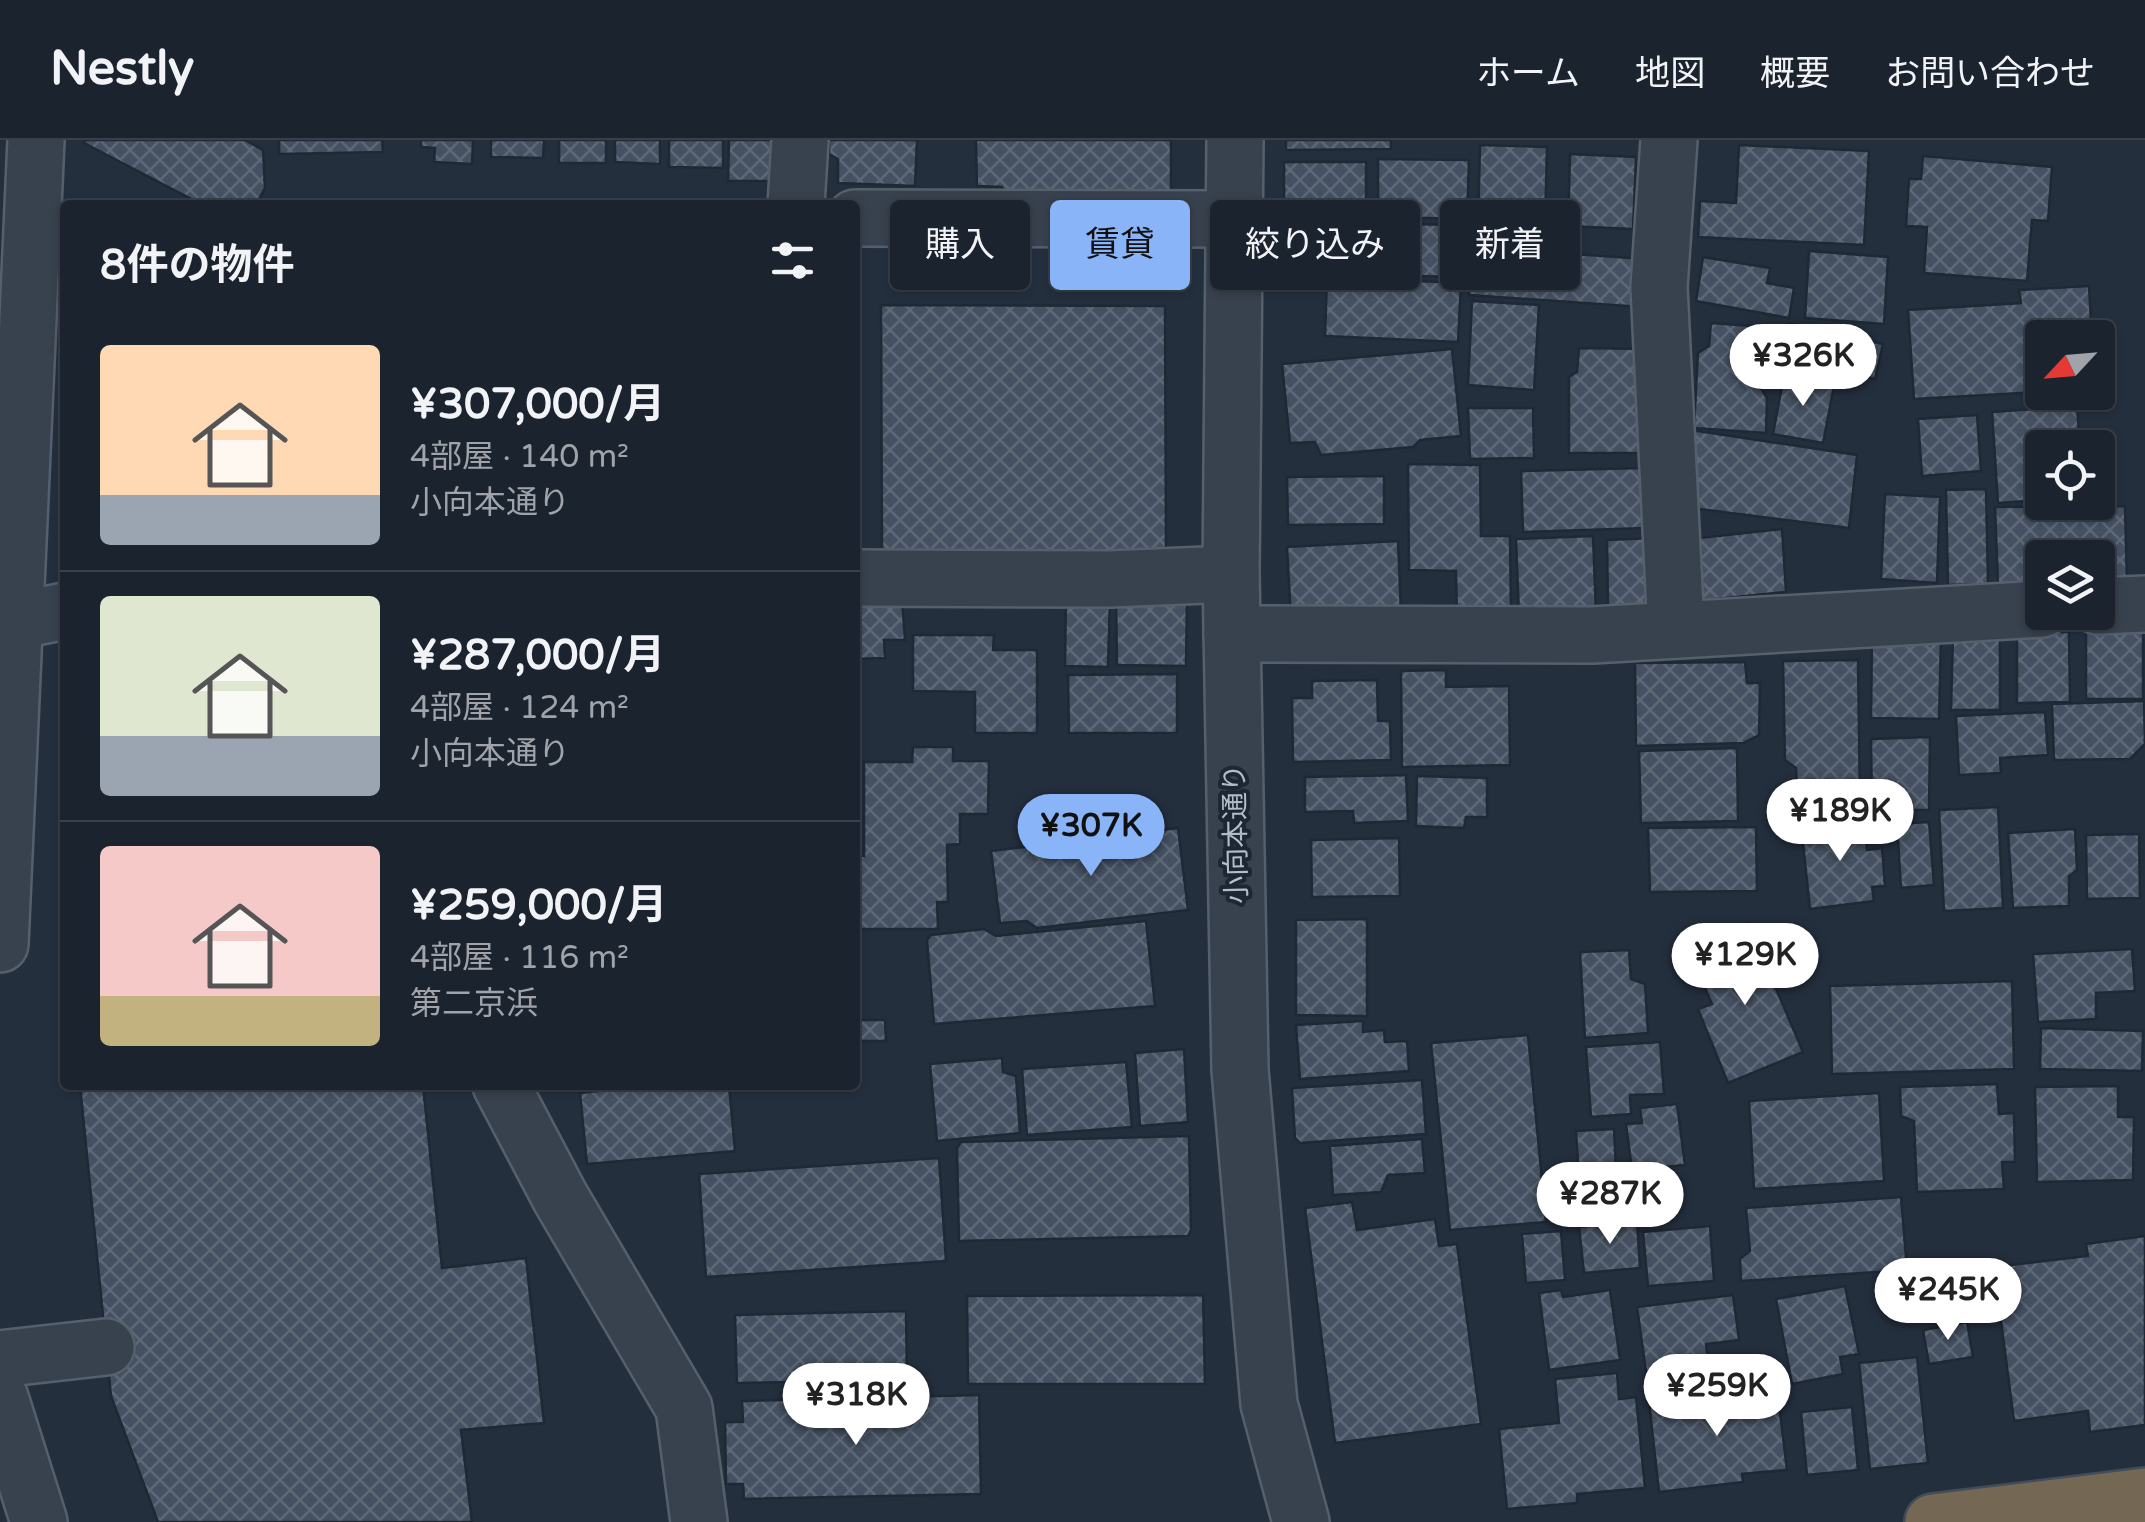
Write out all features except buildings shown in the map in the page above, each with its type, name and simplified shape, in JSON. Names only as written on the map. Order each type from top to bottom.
[{"type":"highway","points":[[1933,1522],[2145,1496]]},
{"type":"street","points":[[0,944],[26,618],[36,140]]},
{"type":"street","points":[[796,200],[800,140]]},
{"type":"street","name":"小向本通り","points":[[1235,140],[1235,200]]},
{"type":"street","points":[[1669,140],[1659,286],[1676,630]]},
{"type":"street","points":[[860,218],[1210,219]]},
{"type":"street","name":"小向本通り","points":[[1234,290],[1231,574],[1240,1070],[1270,1404],[1301,1522]]},
{"type":"street","points":[[860,578],[1110,579],[1231,574]]},
{"type":"street","points":[[2115,605],[2145,604]]},
{"type":"street","points":[[1232,634],[1592,635],[2025,609]]},
{"type":"street","points":[[504,1090],[560,1197],[684,1408],[698,1522]]},
{"type":"street","points":[[0,1359],[106,1346]]},
{"type":"street","points":[[0,1398],[40,1522]]}]
